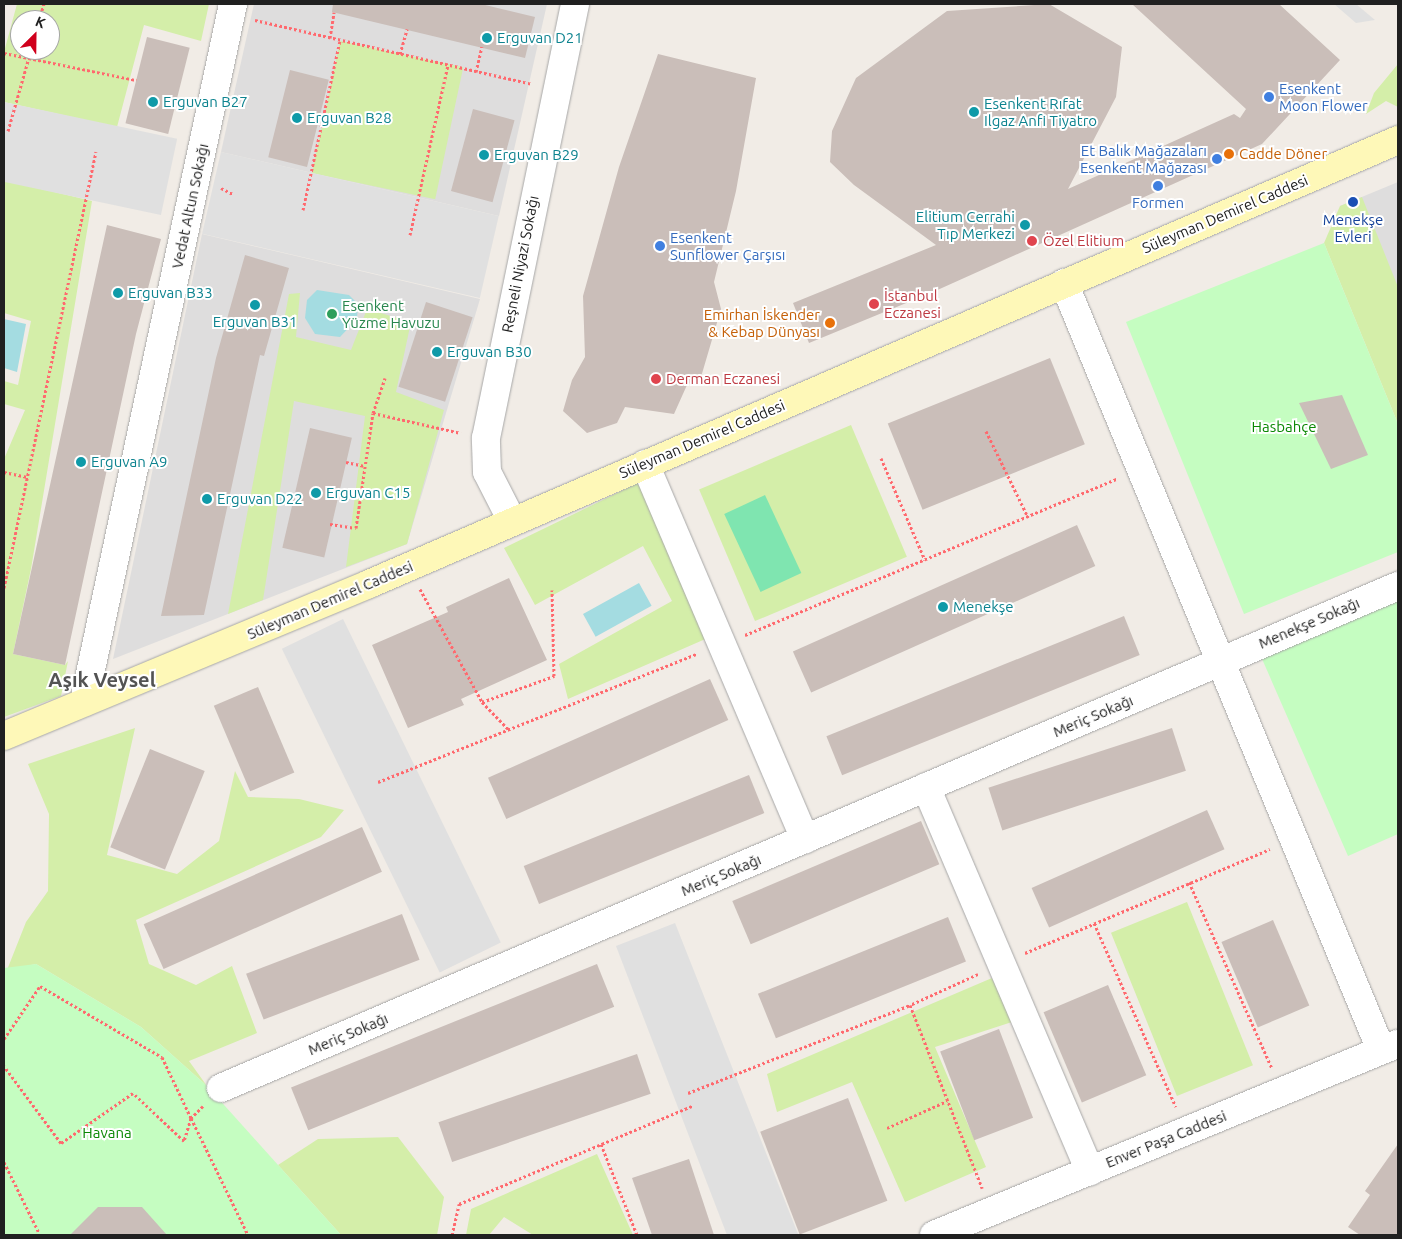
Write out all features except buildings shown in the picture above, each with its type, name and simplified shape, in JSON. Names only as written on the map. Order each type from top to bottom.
[{"type":"main road","name":"Süleyman Demirel Caddesi","points":[[4,736],[408,566],[1398,140]]},
{"type":"street","name":"Reşneli Niyazi Sokağı","points":[[512,521],[487,472],[486,438],[574,4]]},
{"type":"street","name":"Vedat Altun Sokağı","points":[[84,702],[232,9]]},
{"type":"street","points":[[1064,283],[1294,839],[1390,1047]]},
{"type":"street","points":[[645,464],[805,839]]},
{"type":"street","name":"Menekşe Sokağı","points":[[1220,661],[1398,586]]},
{"type":"street","name":"Meriç Sokağı","points":[[221,1088],[1220,661]]},
{"type":"street","points":[[926,787],[1090,1171]]},
{"type":"street","name":"Enver Paşa Caddesi","points":[[934,1235],[1390,1047]]},
{"type":"path","points":[[232,9],[340,41],[556,90]]},
{"type":"path","points":[[330,38],[334,12]]},
{"type":"path","points":[[400,54],[407,29]]},
{"type":"path","points":[[303,210],[340,41]]},
{"type":"path","points":[[476,72],[482,47]]},
{"type":"path","points":[[8,131],[27,60]]},
{"type":"path","points":[[38,60],[136,80]]},
{"type":"path","points":[[410,236],[448,65]]},
{"type":"path","points":[[4,588],[96,152]]},
{"type":"path","points":[[330,524],[356,528],[374,413],[385,378]]},
{"type":"path","points":[[374,413],[486,438]]},
{"type":"path","points":[[986,431],[1028,517]]},
{"type":"path","points":[[881,458],[925,560]]},
{"type":"path","points":[[346,462],[365,466]]},
{"type":"path","points":[[378,782],[722,645],[1141,469]]},
{"type":"path","points":[[4,472],[27,477]]},
{"type":"path","points":[[408,566],[482,702],[509,730]]},
{"type":"path","points":[[482,702],[554,676],[552,590]]},
{"type":"path","points":[[688,1094],[910,1005],[1094,923],[1294,839]]},
{"type":"path","points":[[1189,882],[1283,1091]]},
{"type":"path","points":[[1094,923],[1187,1131]]},
{"type":"path","points":[[4,1039],[40,986],[162,1056],[248,1235]]},
{"type":"path","points":[[910,1005],[991,1212]]},
{"type":"path","points":[[4,1066],[61,1143],[133,1094],[184,1141],[192,1118],[221,1088]]},
{"type":"path","points":[[887,1128],[948,1101]]},
{"type":"path","points":[[452,1235],[459,1204],[692,1106]]},
{"type":"path","points":[[601,1144],[637,1235]]},
{"type":"path","points":[[4,1162],[40,1235]]},
{"type":"shaded area","points":[[254,4],[547,4],[499,216],[221,152]]},
{"type":"shaded area","points":[[1334,4],[1356,4],[1375,20],[1356,23]]},
{"type":"shaded area","points":[[4,102],[177,139],[161,215],[4,182]]},
{"type":"shaded area","points":[[221,152],[499,216],[480,298],[202,234]]},
{"type":"shaded area","points":[[1398,182],[1398,424],[1340,206]]},
{"type":"shaded area","points":[[202,234],[480,299],[407,544],[113,659]]},
{"type":"shaded area","points":[[343,619],[501,943],[440,972],[282,649]]},
{"type":"shaded area","points":[[675,923],[798,1235],[727,1235],[616,946]]},
{"type":"green space","points":[[17,4],[209,4],[201,41],[144,25],[117,127],[4,102],[4,52],[10,30],[10,60],[60,60],[60,10],[15,10]]},
{"type":"green space","points":[[340,41],[463,67],[435,199],[312,173]]},
{"type":"green space","points":[[1398,64],[1398,107],[1386,101],[1366,114],[1374,93]]},
{"type":"green space","points":[[4,180],[92,201],[31,569],[13,654],[65,665],[68,661],[61,696],[4,717],[4,459],[25,410],[4,404],[4,381],[18,385],[31,321],[4,313]]},
{"type":"green space","points":[[1362,197],[1398,287],[1398,424],[1324,243],[1340,206]]},
{"type":"green space","name":"Hasbahçe","points":[[1324,243],[1398,424],[1398,552],[1244,614],[1126,322]]},
{"type":"green space","points":[[300,293],[296,337],[351,350],[367,309],[411,322],[396,392],[444,410],[407,544],[346,567],[365,416],[294,401],[263,600],[228,614],[289,294]]},
{"type":"green space","points":[[851,425],[907,557],[755,621],[699,489]]},
{"type":"green space","points":[[644,480],[710,637],[568,699],[559,664],[672,601],[643,546],[535,605],[504,548]]},
{"type":"green space","points":[[765,495],[801,573],[761,592],[724,514]]},
{"type":"green space","points":[[1398,592],[1398,834],[1348,856],[1259,652]]},
{"type":"green space","points":[[135,728],[107,855],[177,874],[219,841],[235,771],[248,797],[299,799],[344,810],[321,837],[136,920],[149,964],[196,985],[232,966],[257,1033],[189,1061],[207,1086],[141,1027],[36,964],[7,970],[26,922],[48,891],[49,814],[28,764]]},
{"type":"green space","points":[[1187,902],[1253,1065],[1177,1096],[1111,933]]},
{"type":"green space","name":"Havana","points":[[36,964],[141,1027],[207,1086],[341,1235],[4,1235],[4,968]]},
{"type":"green space","points":[[992,978],[1012,1022],[935,1047],[986,1167],[905,1202],[852,1082],[777,1112],[767,1074]]},
{"type":"green space","points":[[398,1137],[444,1197],[437,1235],[341,1235],[278,1165],[318,1139]]},
{"type":"green space","points":[[597,1154],[633,1235],[533,1235],[504,1217],[489,1235],[466,1235],[471,1209]]},
{"type":"water","name":"Esenkent Yüzme Havuzu","points":[[317,290],[349,295],[358,304],[357,319],[340,337],[315,334],[305,318],[307,300]]},
{"type":"water","points":[[4,319],[26,324],[17,372],[4,368]]},
{"type":"water","points":[[639,583],[652,606],[596,637],[583,614]]},
{"type":"place","name":"Erguvan D21","points":[[487,38]]},
{"type":"place","name":"Esenkent Moon Flower","points":[[1269,97]]},
{"type":"place","name":"Erguvan B27","points":[[153,102]]},
{"type":"place","name":"Esenkent Rıfat Ilgaz Anfi Tiyatro","points":[[974,112]]},
{"type":"place","name":"Erguvan B28","points":[[297,118]]},
{"type":"place","name":"Cadde Döner","points":[[1229,154]]},
{"type":"place","name":"Erguvan B29","points":[[484,155]]},
{"type":"place","name":"Et Balık Mağazaları Esenkent Mağazası","points":[[1217,159]]},
{"type":"place","name":"Formen","points":[[1158,186]]},
{"type":"place","name":"Menekşe Evleri","points":[[1353,202]]},
{"type":"place","name":"Elitium Cerrahi Tıp Merkezi","points":[[1025,225]]},
{"type":"place","name":"Özel Elitium","points":[[1032,241]]},
{"type":"place","name":"Esenkent Sunflower Çarşısı","points":[[660,246]]},
{"type":"place","name":"Erguvan B33","points":[[118,293]]},
{"type":"place","name":"İstanbul Eczanesi","points":[[874,304]]},
{"type":"place","name":"Erguvan B31","points":[[255,305]]},
{"type":"place","name":"Esenkent Yüzme Havuzu","points":[[332,314]]},
{"type":"place","name":"Emirhan İskender & Kebap Dünyası","points":[[830,323]]},
{"type":"place","name":"Erguvan B30","points":[[437,352]]},
{"type":"place","name":"Derman Eczanesi","points":[[656,379]]},
{"type":"place","name":"Erguvan A9","points":[[81,462]]},
{"type":"place","name":"Erguvan C15","points":[[316,493]]},
{"type":"place","name":"Erguvan D22","points":[[207,499]]},
{"type":"place","name":"Menekşe","points":[[943,607]]},
{"type":"district","name":"Aşık Veysel","points":[[102,679]]}]
